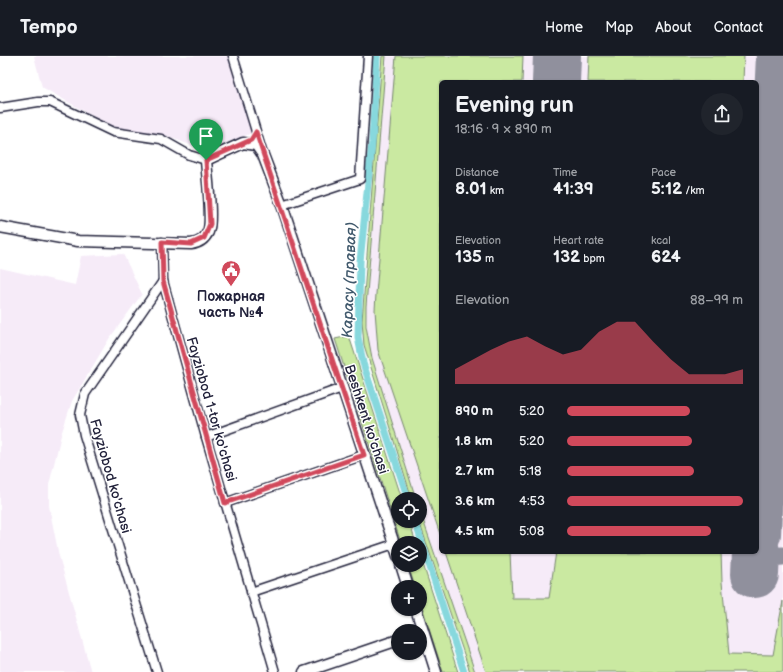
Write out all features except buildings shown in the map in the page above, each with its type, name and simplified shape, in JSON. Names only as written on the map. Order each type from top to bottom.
[{"type":"street","name":"Beshkent ko'chasi","points":[[233,56],[263,154],[282,204],[391,536]]},
{"type":"street","points":[[282,204],[360,178],[368,56]]},
{"type":"street","points":[[0,108],[38,102],[50,102],[113,132],[161,139],[189,155],[206,160],[253,138],[256,132]]},
{"type":"street","name":"Beshkent ko'chasi","points":[[243,143],[256,145],[263,154]]},
{"type":"street","points":[[0,227],[78,241],[162,242],[191,244],[201,241],[208,232],[210,224],[206,160]]},
{"type":"street","name":"Fayziobod 1-tor ko'chasi","points":[[162,242],[163,281],[206,437],[275,672]]},
{"type":"street","name":"Fayziobod ko'chasi","points":[[157,672],[84,435],[80,414],[85,394],[163,281]]},
{"type":"street","points":[[206,437],[342,388]]},
{"type":"street","points":[[225,503],[364,455]]},
{"type":"street","points":[[251,592],[391,545]]},
{"type":"street","points":[[304,672],[391,642]]},
{"type":"street","points":[[427,646],[436,672]]},
{"type":"shaded area","points":[[34,56],[235,56],[260,130],[205,151],[165,135],[120,132],[42,87]]},
{"type":"shaded area","points":[[386,56],[783,56],[783,672],[475,672],[426,528],[427,492],[414,492],[368,344],[366,306]]},
{"type":"shaded area","points":[[123,254],[142,294],[109,339],[72,401],[61,435],[49,485],[49,506],[59,556],[91,672],[0,672],[0,268],[75,285],[81,256]]},
{"type":"green space","points":[[382,56],[386,56],[366,306],[366,326],[372,358],[414,492],[410,492],[364,345],[362,321]]},
{"type":"green space","points":[[396,56],[523,56],[522,80],[439,80],[439,531],[378,350],[375,310]]},
{"type":"green space","points":[[589,56],[744,56],[743,80],[588,80]]},
{"type":"green space","points":[[349,336],[400,492],[391,492],[391,512],[335,339]]},
{"type":"green space","points":[[396,528],[411,528],[414,536],[399,536]]},
{"type":"green space","points":[[421,528],[426,528],[475,672],[470,672],[427,545],[427,536],[424,536]]},
{"type":"green space","points":[[447,554],[510,554],[512,598],[549,598],[556,554],[721,554],[722,582],[729,654],[773,655],[783,601],[783,672],[486,672]]},
{"type":"green space","points":[[410,572],[426,572],[458,672],[443,672],[425,616],[427,616],[427,580],[413,580]]},
{"type":"waterway","name":"Карасу (правая)","points":[[377,56],[372,143],[360,262],[358,337],[363,363],[406,492]]},
{"type":"waterway","name":"Карасу (правая)","points":[[417,528],[464,672]]},
{"type":"taxiway","points":[[772,209],[775,227],[783,243]]},
{"type":"taxiway","points":[[765,356],[771,329],[783,310]]},
{"type":"taxiway","points":[[761,454],[767,477],[770,482],[783,494]]},
{"type":"taxiway","points":[[759,493],[767,492],[783,495]]},
{"type":"taxiway","points":[[759,551],[767,557],[783,556]]},
{"type":"runway","points":[[556,80],[557,56]]},
{"type":"runway","points":[[759,492],[780,56]]},
{"type":"runway","points":[[755,574],[756,554]]},
{"type":"place","name":"Пожарная часть №4","points":[[231,287]]},
{"type":"route","points":[[256,132],[282,204],[364,455],[225,503],[163,281],[162,242],[191,244],[201,241],[208,232],[210,224],[206,160],[251,140],[256,132]]}]
